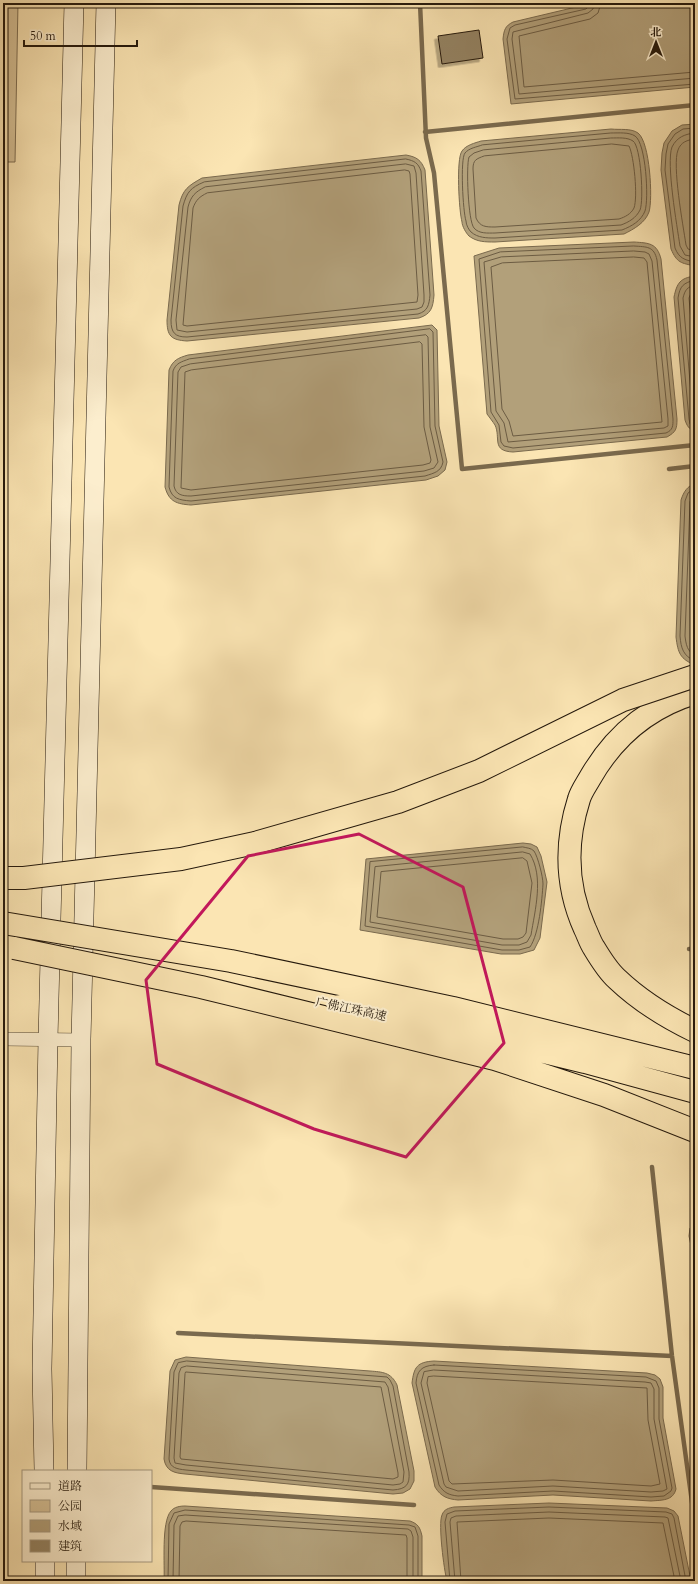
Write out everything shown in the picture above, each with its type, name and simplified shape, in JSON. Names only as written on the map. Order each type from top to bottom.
[{"type":"highway","points":[[3,878],[24,878],[181,858],[255,843],[390,804],[479,772],[623,700],[695,676]]},
{"type":"highway","points":[[695,693],[685,696],[651,712],[624,732],[599,762],[579,798],[569,839],[569,879],[577,912],[593,947],[616,978],[646,1003],[695,1031]]},
{"type":"highway","name":"广佛江珠高速","points":[[3,923],[231,960],[453,1008],[695,1068]]},
{"type":"highway","points":[[8,947],[201,987],[495,1059],[604,1094],[695,1131]]},
{"type":"highway","name":"广佛江珠高速","points":[[8,947],[246,987],[450,1029],[585,1062],[695,1092]]},
{"type":"main road","points":[[44,1470],[42,1369],[48,1039],[74,3]]},
{"type":"main road","points":[[77,1470],[81,1040],[106,3]]},
{"type":"main road","points":[[45,1562],[46,1581]]},
{"type":"main road","points":[[76,1562],[76,1581]]},
{"type":"street","points":[[3,1039],[81,1040]]},
{"type":"highlighted area","points":[[359,834],[463,887],[504,1043],[406,1157],[314,1129],[157,1064],[146,980],[248,856]]},
{"type":"green space","points":[[3,3],[18,3],[15,162],[3,162]]},
{"type":"water","points":[[593,3],[695,3],[695,87],[511,104],[503,39],[504,31],[507,27],[513,22]]},
{"type":"water","points":[[695,124],[695,266],[680,262],[675,257],[671,249],[661,170],[664,143],[672,131],[682,125]]},
{"type":"water","points":[[611,129],[635,131],[642,138],[645,147],[650,171],[651,195],[649,212],[639,225],[624,234],[495,242],[478,241],[469,236],[463,225],[459,197],[460,156],[466,147],[481,141]]},
{"type":"water","points":[[406,155],[418,160],[425,170],[434,295],[431,310],[426,315],[419,318],[187,341],[177,340],[171,336],[168,330],[167,320],[179,205],[182,195],[190,186],[202,178]]},
{"type":"water","points":[[634,242],[652,245],[657,250],[661,259],[677,419],[675,430],[667,437],[513,452],[502,449],[498,443],[495,425],[487,414],[474,256],[499,248]]},
{"type":"water","points":[[695,276],[695,432],[688,427],[685,420],[674,297],[676,288],[680,282],[686,278]]},
{"type":"water","points":[[432,325],[437,330],[439,426],[447,462],[445,470],[438,476],[426,480],[191,505],[178,503],[169,496],[165,487],[169,370],[176,360],[188,355]]},
{"type":"water","points":[[695,483],[695,665],[683,658],[679,651],[676,637],[681,500],[686,490]]},
{"type":"water","points":[[523,843],[531,844],[537,847],[541,856],[547,882],[540,938],[534,950],[520,954],[501,954],[360,930],[366,859]]},
{"type":"water","points":[[695,1224],[695,1265],[689,1236],[690,1228]]},
{"type":"water","points":[[695,1271],[695,1328],[691,1315],[691,1308]]},
{"type":"water","points":[[186,1357],[374,1371],[389,1375],[397,1385],[414,1471],[414,1481],[410,1489],[403,1493],[393,1494],[185,1474],[171,1471],[164,1459],[170,1371],[175,1360]]},
{"type":"water","points":[[434,1361],[647,1373],[655,1375],[660,1379],[663,1387],[663,1418],[676,1489],[675,1493],[670,1498],[651,1501],[553,1495],[458,1500],[445,1497],[435,1487],[412,1383],[417,1366]]},
{"type":"water","points":[[549,1503],[667,1508],[674,1511],[678,1516],[691,1581],[447,1581],[441,1537],[441,1520],[445,1510],[454,1507]]},
{"type":"water","points":[[185,1506],[410,1521],[418,1526],[422,1536],[422,1581],[164,1581],[164,1544],[166,1524],[171,1511]]},
{"type":"building","points":[[479,30],[483,58],[442,64],[438,36]]},
{"type":"waterway","points":[[420,3],[426,138],[434,173],[462,469],[695,445]]},
{"type":"waterway","points":[[425,132],[695,105]]},
{"type":"waterway","points":[[669,469],[695,466]]},
{"type":"waterway","points":[[689,949],[695,949]]},
{"type":"waterway","points":[[652,1167],[672,1356],[695,1524]]},
{"type":"waterway","points":[[178,1333],[672,1356]]},
{"type":"waterway","points":[[152,1487],[414,1505]]}]
